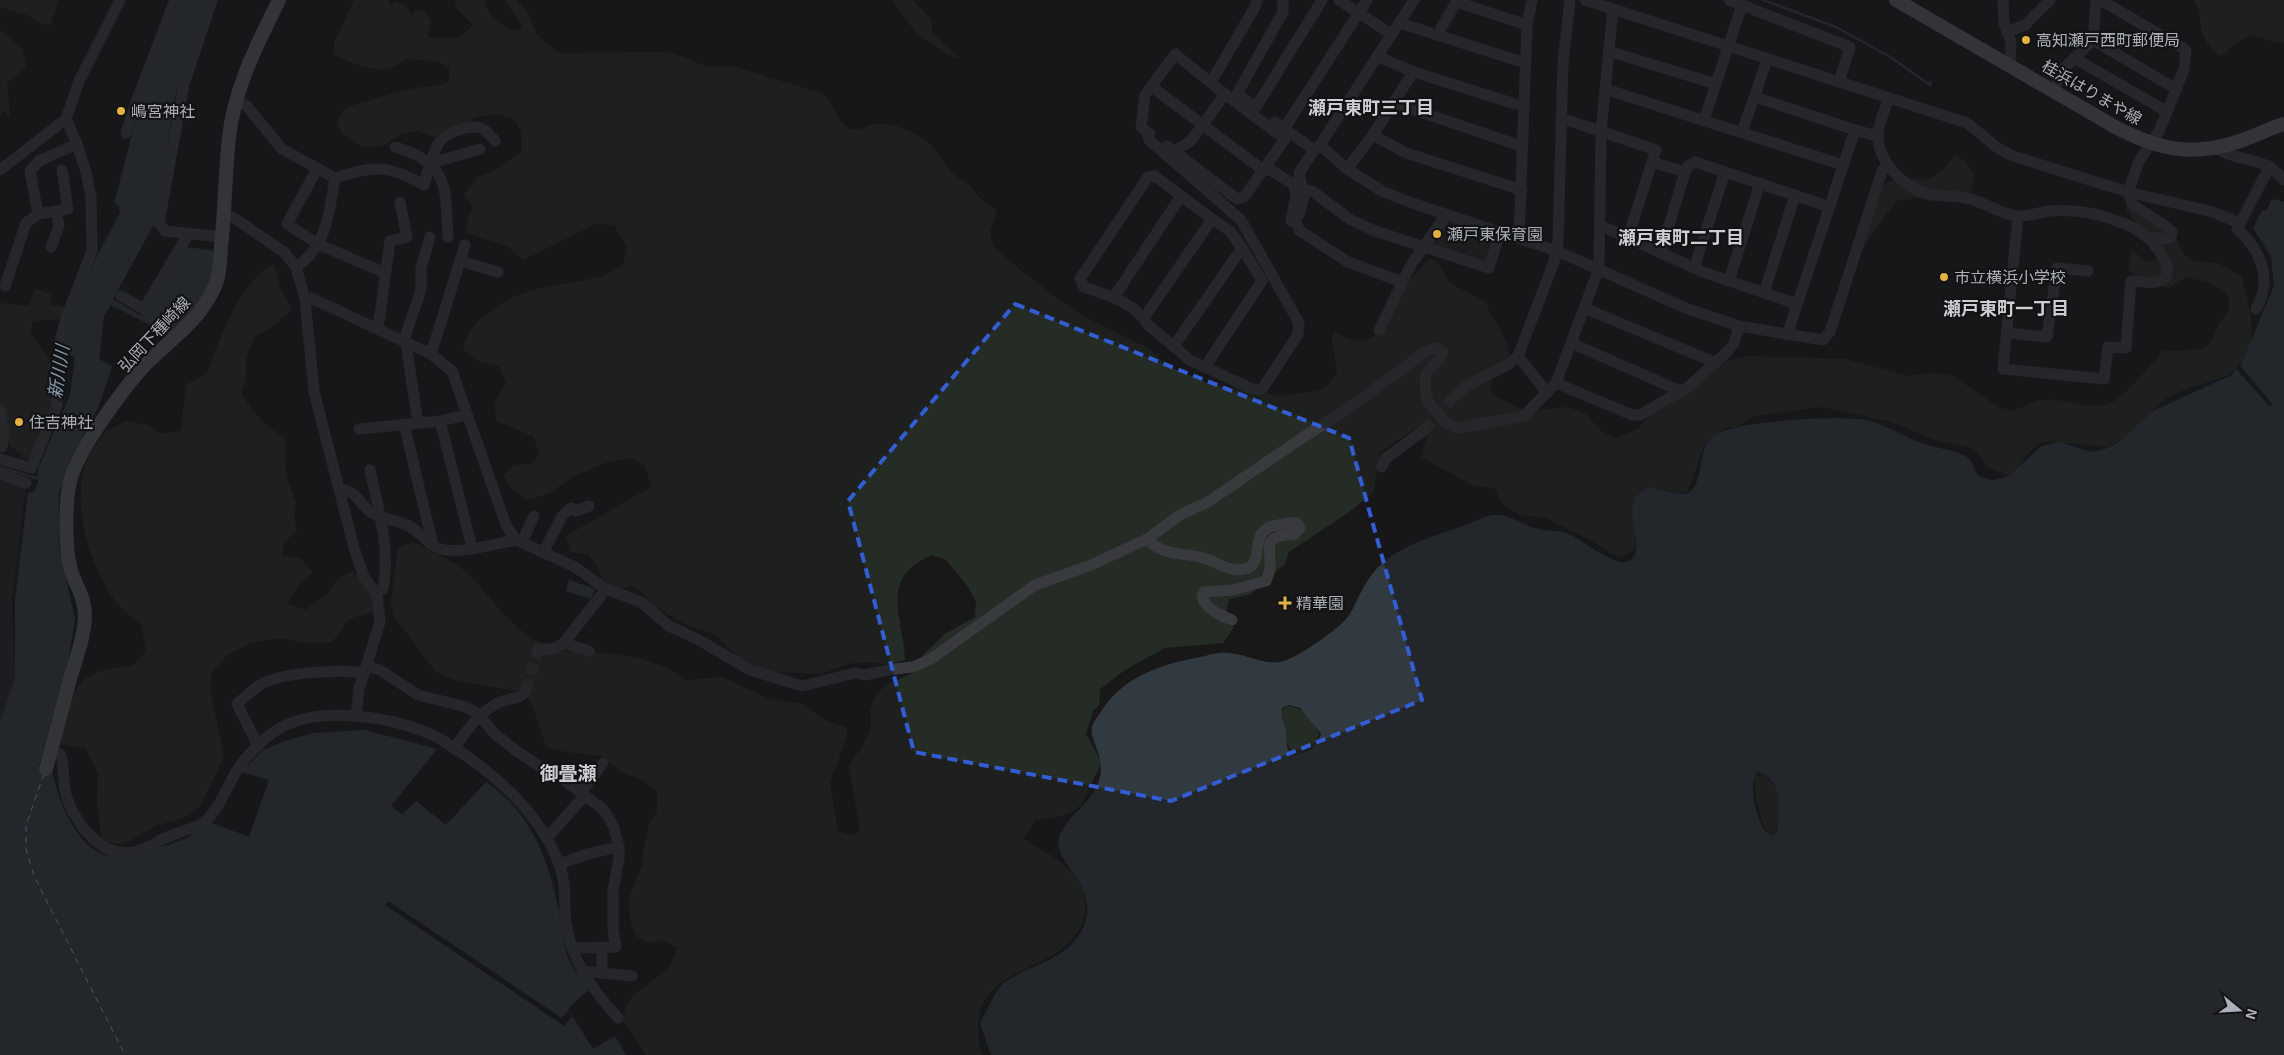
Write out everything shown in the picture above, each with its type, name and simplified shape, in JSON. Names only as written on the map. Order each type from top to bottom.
[{"type":"main road","name":"弘岡下種崎線","points":[[46,769],[84,631],[84,598],[70,568],[68,556],[68,493],[71,477],[81,455],[96,430],[133,380],[147,363],[186,328],[200,312],[215,287],[219,274],[229,136],[235,101],[248,64],[279,0]]},
{"type":"main road","name":"桂浜はりまや線","points":[[1896,0],[2055,87],[2116,128],[2174,150],[2216,148],[2284,124]]},
{"type":"main road","name":"桂浜はりまや線","points":[[1914,0],[2010,61]]},
{"type":"main road","name":"桂浜はりまや線","points":[[2153,141],[2212,140],[2235,135],[2284,116]]},
{"type":"street","points":[[0,170],[66,119],[79,80],[120,0]]},
{"type":"street","points":[[126,133],[175,0]]},
{"type":"street","points":[[212,0],[184,84],[159,223],[164,230],[222,237]]},
{"type":"street","points":[[1211,82],[1258,0]]},
{"type":"street","points":[[1283,0],[1283,12],[1238,94],[1284,129],[1317,147],[1382,191],[1446,215],[1557,251],[1688,309],[1739,326],[1823,340],[1830,332],[1882,171],[1888,164]]},
{"type":"street","points":[[1256,107],[1322,0]]},
{"type":"street","points":[[1339,0],[1391,34]]},
{"type":"street","points":[[1284,129],[1367,0]]},
{"type":"street","points":[[1402,282],[1348,262],[1299,230],[1297,224],[1304,197],[1304,189],[1299,173],[1414,0]]},
{"type":"street","points":[[1518,238],[1522,190],[1527,25],[1532,0]]},
{"type":"street","points":[[1452,399],[1466,386],[1509,364],[1518,356],[1557,251],[1563,63],[1570,0]]},
{"type":"street","points":[[1585,0],[1967,123],[2000,149],[2013,156],[2128,192],[2213,212],[2239,223]]},
{"type":"street","points":[[1729,0],[1850,47],[1839,82]]},
{"type":"street","points":[[2003,0],[2002,10],[2010,42],[2010,61]]},
{"type":"street","points":[[2007,32],[2025,25],[2050,0]]},
{"type":"street","points":[[2055,87],[2064,68],[2093,40],[2096,2],[2104,2],[2186,50],[2184,69],[2176,89],[2153,141],[2139,161],[2128,192],[2132,204],[2172,232],[2171,237],[2163,239],[2148,238]]},
{"type":"street","points":[[1437,35],[1455,4],[1460,3],[1527,25]]},
{"type":"street","points":[[1704,120],[1742,5]]},
{"type":"street","points":[[305,299],[311,298],[431,354],[452,371],[506,525],[519,541],[576,567],[606,590],[641,602],[668,626],[699,640],[750,670],[802,686],[855,673],[864,675],[913,667],[931,659],[1035,585],[1050,578],[1077,571],[1146,540],[1180,515],[1208,502],[1286,448],[1349,408],[1425,352],[1441,348],[1442,355],[1428,371],[1425,378],[1426,395],[1429,403],[1446,423],[1458,428],[1524,416],[1556,383],[1599,268],[1601,132],[1613,9]]},
{"type":"street","points":[[1400,21],[1406,25],[1519,61],[1526,60]]},
{"type":"street","points":[[2093,40],[2176,89]]},
{"type":"street","points":[[1608,50],[1716,84]]},
{"type":"street","points":[[1175,54],[1211,82],[1285,139],[1244,197],[1237,199],[1141,126],[1145,95],[1175,54]]},
{"type":"street","points":[[1377,56],[1412,71],[1524,105]]},
{"type":"street","points":[[2074,58],[2166,111]]},
{"type":"street","points":[[1742,132],[1768,60]]},
{"type":"street","points":[[1347,169],[1373,135],[1412,71]]},
{"type":"street","points":[[1152,87],[1263,170],[1271,170],[1293,184],[1296,195],[1291,221],[1297,224]]},
{"type":"street","points":[[1605,89],[1843,165]]},
{"type":"street","points":[[1174,151],[1191,141],[1225,94]]},
{"type":"street","points":[[1754,97],[1877,136]]},
{"type":"street","points":[[1889,98],[1877,136],[1881,153],[1888,164],[1907,184],[1923,192],[1941,197],[1966,198],[2018,216],[2051,211],[2084,212],[2117,221],[2148,238],[2156,245],[2164,258],[2168,273],[2166,278],[2152,283],[2131,281],[2126,348],[2108,347],[2104,379],[2003,369],[2018,216]]},
{"type":"street","points":[[235,101],[246,106],[282,149],[335,178],[374,168],[386,168],[406,174],[424,185],[439,142],[446,136],[468,127],[479,128],[488,132],[495,141]]},
{"type":"street","points":[[1394,103],[1518,145],[1523,144]]},
{"type":"street","points":[[0,409],[4,431],[1,442],[3,460],[31,468],[57,406],[60,342],[66,318],[92,251],[91,197],[86,172],[66,119]]},
{"type":"street","points":[[1562,120],[1656,150],[1628,237]]},
{"type":"street","points":[[1787,335],[1855,130]]},
{"type":"street","points":[[1146,131],[1149,140],[1241,220],[1298,323],[1298,334],[1263,388],[1259,390],[1250,388],[1205,367],[1190,360],[1148,325],[1144,318],[1130,306],[1084,287],[1080,279],[1148,177],[1156,176],[1230,231],[1262,281],[1205,367]]},
{"type":"street","points":[[1373,135],[1406,153],[1522,190]]},
{"type":"street","points":[[38,214],[30,171],[39,161],[77,144]]},
{"type":"street","points":[[395,147],[413,153],[431,163],[444,184],[448,237]]},
{"type":"street","points":[[2216,148],[2224,153],[2270,166],[2284,180]]},
{"type":"street","points":[[431,163],[480,149]]},
{"type":"street","points":[[1652,162],[1685,172]]},
{"type":"street","points":[[1661,252],[1685,172],[1688,166],[1695,162],[1830,207]]},
{"type":"street","points":[[2256,309],[2262,295],[2265,276],[2260,257],[2246,237],[2237,229],[2270,166]]},
{"type":"street","points":[[317,169],[288,224],[318,244],[385,273]]},
{"type":"street","points":[[5,286],[26,223],[38,214],[68,209],[62,170]]},
{"type":"street","points":[[1694,268],[1725,172]]},
{"type":"street","points":[[296,267],[314,253],[318,244],[327,223],[335,178]]},
{"type":"street","points":[[1729,281],[1760,183]]},
{"type":"street","points":[[1304,189],[1312,191],[1351,220],[1375,232],[1489,268],[1500,232]]},
{"type":"street","points":[[1764,292],[1795,195]]},
{"type":"street","points":[[1114,298],[1181,196]]},
{"type":"street","points":[[378,329],[390,242],[407,237],[400,202]]},
{"type":"street","points":[[51,247],[59,226],[56,211]]},
{"type":"street","points":[[224,214],[234,218],[284,252],[296,267],[305,299],[314,391],[361,570],[377,594],[380,610],[380,622],[356,701],[356,716]]},
{"type":"street","points":[[1379,330],[1402,282],[1422,247],[1446,215]]},
{"type":"street","points":[[1144,318],[1212,219]]},
{"type":"street","points":[[1600,227],[1628,237],[1694,268],[1797,304]]},
{"type":"street","points":[[121,296],[144,309],[189,234]]},
{"type":"street","points":[[418,423],[405,337],[421,290],[421,268],[430,237]]},
{"type":"street","points":[[431,354],[465,245]]},
{"type":"street","points":[[1174,346],[1242,248]]},
{"type":"street","points":[[460,261],[498,272]]},
{"type":"street","points":[[2007,333],[2047,337],[2056,268],[2088,271]]},
{"type":"street","points":[[1584,308],[1709,360],[1714,364]]},
{"type":"street","points":[[1556,383],[1632,415],[1640,415],[1680,393],[1714,364],[1734,343],[1739,326]]},
{"type":"street","points":[[1571,343],[1676,389],[1680,393]]},
{"type":"street","points":[[1518,356],[1547,393]]},
{"type":"street","points":[[360,430],[440,421],[467,415]]},
{"type":"street","points":[[440,421],[472,548]]},
{"type":"street","points":[[404,424],[432,541],[430,544]]},
{"type":"street","points":[[1382,467],[1385,459],[1424,430]]},
{"type":"street","points":[[370,470],[380,516],[386,571],[383,589]]},
{"type":"street","points":[[0,474],[26,483]]},
{"type":"street","points":[[339,489],[347,490],[360,498],[370,512],[395,519],[412,527],[430,544],[440,549],[458,551],[519,541]]},
{"type":"street","points":[[544,551],[562,516],[571,508],[576,511],[589,506]]},
{"type":"street","points":[[519,541],[534,516]]},
{"type":"street","points":[[1146,540],[1167,552],[1200,557],[1217,565],[1243,569],[1251,567],[1254,563],[1258,541],[1264,530],[1273,525],[1290,522],[1297,523],[1300,528],[1295,534],[1278,536],[1272,540],[1269,548],[1271,567],[1266,580],[1260,584],[1233,590],[1204,592],[1202,598],[1206,605],[1216,613],[1232,620]]},
{"type":"street","points":[[537,653],[538,649],[552,649],[564,643],[606,590]]},
{"type":"street","points":[[564,643],[589,652]]},
{"type":"street","points":[[258,746],[236,704],[252,694],[258,686],[268,681],[309,672],[380,670],[418,695],[466,707],[479,716],[495,734],[514,749],[583,793],[604,810],[613,825],[619,847],[613,891],[613,929],[616,947],[572,948]]},
{"type":"street","points":[[454,749],[479,716],[499,703],[522,696],[526,690]]},
{"type":"street","points":[[52,748],[61,755],[66,798],[77,820],[95,841],[105,848],[120,853],[134,852],[202,824],[219,804],[235,772],[258,746],[274,732],[304,718],[356,716],[407,726],[437,738],[508,790],[535,818],[548,838],[560,864],[566,888],[566,922],[575,959],[594,992],[618,1018]]},
{"type":"street","points":[[548,838],[583,793],[603,763]]},
{"type":"street","points":[[560,864],[587,854],[619,847]]},
{"type":"street","points":[[602,948],[602,973]]},
{"type":"street","points":[[582,972],[632,976]]},
{"type":"highlighted area","points":[[1015,304],[1349,438],[1422,700],[1171,801],[914,752],[848,501]]},
{"type":"shaded area","points":[[0,0],[58,0],[50,26],[36,21],[30,16],[0,7]]},
{"type":"shaded area","points":[[178,0],[207,0],[176,92],[154,224],[113,299],[140,315],[146,313],[186,247],[216,251],[214,265],[202,298],[172,336],[111,305],[104,316],[99,359],[112,366],[98,408],[70,460],[59,494],[59,548],[75,619],[68,661],[39,766],[52,772],[66,812],[82,838],[92,848],[104,854],[117,857],[182,840],[201,828],[207,821],[249,837],[269,780],[241,772],[263,750],[285,741],[314,733],[365,730],[437,749],[391,806],[402,815],[416,801],[446,825],[486,782],[515,808],[536,839],[543,856],[555,892],[567,955],[573,968],[588,990],[568,1009],[593,1049],[615,1036],[626,1055],[0,1055],[0,723],[15,677],[15,600],[28,493],[35,491],[38,469],[70,395],[75,358],[63,350],[67,331],[86,280],[120,213],[119,206],[114,203],[145,86]]},
{"type":"shaded area","points":[[354,0],[388,0],[390,6],[396,1],[407,7],[412,16],[416,11],[423,10],[431,20],[428,38],[459,38],[473,25],[456,8],[455,0],[485,0],[491,15],[503,26],[514,31],[523,28],[505,0],[516,0],[528,13],[536,33],[559,53],[665,52],[705,66],[735,67],[821,93],[829,100],[842,124],[850,129],[860,130],[872,124],[882,124],[896,126],[918,135],[931,145],[954,175],[969,185],[980,198],[997,211],[990,232],[993,246],[1019,269],[1083,316],[1148,348],[1167,366],[1210,384],[1280,396],[1325,388],[1337,373],[1332,339],[1334,331],[1356,341],[1366,340],[1375,336],[1380,331],[1392,306],[1407,284],[1431,258],[1451,283],[1486,302],[1503,335],[1509,357],[1493,372],[1490,393],[1521,409],[1537,410],[1568,407],[1586,414],[1601,431],[1615,438],[1638,429],[1648,417],[1690,388],[1721,362],[1749,356],[1845,359],[1908,376],[1934,373],[1953,376],[1998,407],[2013,411],[2042,400],[2059,400],[2094,406],[2103,405],[2117,400],[2163,351],[2197,349],[2208,345],[2229,308],[2226,294],[2208,283],[2187,277],[2168,288],[2150,282],[2128,270],[2132,248],[2144,262],[2158,260],[2125,207],[2130,203],[2176,238],[2184,255],[2194,261],[2217,263],[2241,276],[2251,317],[2250,345],[2245,357],[2237,368],[2225,376],[2186,389],[2164,400],[2134,430],[2109,447],[2045,441],[2040,443],[2024,458],[2015,472],[2006,475],[1986,466],[1978,454],[1968,447],[1939,441],[1888,421],[1821,407],[1754,416],[1736,427],[1725,428],[1709,440],[1702,450],[1693,479],[1687,491],[1677,493],[1656,488],[1645,489],[1636,497],[1631,511],[1638,531],[1634,550],[1622,557],[1610,553],[1594,542],[1546,518],[1519,515],[1502,503],[1494,488],[1474,486],[1421,457],[1428,432],[1424,427],[1416,428],[1380,452],[1373,493],[1349,512],[1289,552],[1285,564],[1250,595],[1229,599],[1226,616],[1234,627],[1223,643],[1165,648],[1125,670],[1100,689],[1099,705],[1093,711],[1086,734],[1102,763],[1085,798],[1074,811],[1065,815],[1035,820],[1024,839],[1058,860],[1077,880],[1083,891],[1085,902],[1082,924],[1068,943],[1057,952],[1006,979],[986,997],[980,1010],[978,1025],[979,1044],[983,1055],[645,1055],[623,1020],[625,1010],[629,1001],[636,994],[668,967],[678,948],[662,940],[648,943],[636,936],[630,919],[629,898],[642,865],[649,824],[657,811],[657,792],[642,780],[620,771],[602,756],[566,752],[546,747],[533,706],[524,692],[459,681],[436,672],[393,615],[391,601],[398,548],[412,542],[454,563],[476,582],[504,614],[524,633],[551,647],[573,652],[611,654],[641,659],[669,669],[686,680],[722,677],[769,699],[803,704],[828,722],[846,727],[847,737],[830,782],[838,831],[854,836],[860,830],[849,766],[862,747],[871,728],[870,710],[876,695],[886,685],[911,674],[923,655],[946,633],[975,617],[976,602],[968,587],[946,560],[932,555],[915,565],[905,575],[899,587],[898,613],[905,660],[888,664],[865,662],[847,664],[821,674],[780,672],[759,676],[742,662],[715,634],[691,627],[650,604],[644,594],[631,585],[619,590],[602,579],[597,566],[588,555],[571,552],[566,536],[651,487],[646,467],[632,458],[610,461],[574,476],[548,494],[526,500],[511,488],[503,476],[514,465],[531,464],[540,454],[533,436],[496,421],[495,402],[506,384],[500,367],[478,361],[463,350],[467,337],[476,323],[504,302],[530,291],[605,275],[623,265],[627,247],[614,225],[596,224],[523,260],[508,246],[467,233],[467,221],[473,206],[464,195],[477,177],[498,169],[522,151],[521,131],[514,119],[497,114],[475,117],[459,131],[438,138],[418,131],[400,134],[383,146],[363,147],[342,134],[337,123],[344,109],[394,93],[449,82],[449,67],[436,61],[405,59],[398,65],[380,69],[360,66],[334,54],[334,43]]},
{"type":"shaded area","points":[[892,0],[913,0],[931,19],[932,33],[961,59],[949,55],[917,34]]},
{"type":"shaded area","points":[[2194,0],[2284,0],[2284,43],[2251,35],[2238,42],[2221,56],[2212,49],[2203,35]]},
{"type":"shaded area","points":[[0,30],[22,48],[26,66],[7,83],[10,116],[3,110],[0,115]]},
{"type":"shaded area","points":[[1956,155],[1964,161],[1975,175],[1970,194],[1932,202],[1918,198],[1896,201],[1861,250],[1884,184],[1900,176],[1920,179],[1932,178],[1943,170]]},
{"type":"shaded area","points":[[2274,199],[2284,202],[2284,1055],[991,1055],[980,1023],[999,989],[1005,982],[1015,976],[1048,960],[1069,947],[1077,939],[1083,928],[1087,913],[1086,900],[1082,887],[1062,855],[1059,845],[1060,835],[1068,821],[1090,798],[1098,784],[1101,766],[1093,739],[1093,723],[1109,701],[1129,682],[1167,665],[1221,653],[1230,653],[1272,662],[1289,659],[1319,641],[1346,619],[1369,579],[1378,567],[1390,557],[1415,543],[1490,516],[1503,516],[1534,528],[1566,533],[1610,558],[1626,562],[1632,559],[1636,548],[1632,511],[1636,496],[1649,487],[1679,494],[1690,491],[1695,486],[1709,441],[1715,435],[1727,430],[1788,420],[1833,418],[1865,420],[1930,446],[1964,455],[1973,464],[1980,477],[1993,480],[2010,475],[2042,446],[2059,442],[2091,452],[2115,445],[2153,411],[2232,375],[2239,364],[2241,365],[2274,286],[2271,256],[2253,228],[2262,210],[2266,211]],"holes":[[[1289,705],[1300,708],[1321,734],[1312,749],[1296,755],[1288,750],[1282,715],[1282,708]],[[1758,772],[1766,776],[1776,789],[1779,814],[1777,832],[1774,836],[1764,829],[1758,817],[1753,792],[1753,784]]]},
{"type":"shaded area","points":[[1450,220],[1493,234],[1496,239],[1489,261],[1483,263],[1432,247],[1430,242],[1445,222]]},
{"type":"shaded area","points":[[274,264],[280,288],[292,309],[272,327],[254,337],[246,359],[246,381],[241,392],[260,418],[271,429],[285,438],[286,475],[296,503],[294,517],[297,530],[284,543],[282,556],[300,558],[313,572],[298,586],[287,603],[305,610],[326,595],[338,579],[353,571],[368,585],[378,610],[349,619],[332,642],[305,643],[281,638],[250,643],[227,655],[212,672],[210,689],[224,757],[200,806],[182,818],[155,826],[124,844],[102,842],[97,799],[98,774],[86,748],[56,744],[72,697],[86,678],[97,672],[133,666],[146,652],[142,626],[113,598],[101,577],[87,541],[81,501],[82,482],[86,464],[104,434],[126,421],[148,425],[162,434],[181,431],[186,385],[207,374],[232,312],[241,297],[262,272]]},
{"type":"shaded area","points":[[35,289],[52,294],[51,305],[66,307],[61,319],[33,321],[30,332],[52,367],[57,380],[56,399],[53,409],[31,461],[21,457],[22,453],[9,446],[7,416],[0,403],[0,303],[29,306]]},
{"type":"shaded area","points":[[0,477],[26,483],[12,601],[15,677],[0,723]]},
{"type":"shaded area","points":[[569,580],[595,589],[591,599],[566,591]]},
{"type":"shaded area","points":[[1287,706],[1298,709],[1310,719],[1319,734],[1313,748],[1299,755],[1287,743],[1281,711]]},
{"type":"shaded area","points":[[1763,775],[1774,786],[1779,802],[1775,835],[1766,831],[1755,790],[1755,776]]},
{"type":"pier","points":[[2239,364],[2273,405],[2270,407],[2236,369]]},
{"type":"pier","points":[[388,901],[562,1018],[568,1011],[572,1016],[564,1026],[385,905]]},
{"type":"waterway","points":[[1763,0],[1836,27],[1892,58],[1930,85],[1931,82]]},
{"type":"waterway","points":[[0,467],[39,479]]},
{"type":"ferry route","points":[[44,774],[26,825],[26,849],[34,876],[125,1055]]},
{"type":"tunnel","points":[[1424,430],[1452,399]]},
{"type":"tunnel","points":[[526,690],[537,653]]},
{"type":"place","name":"高知瀬戸西町郵便局","points":[[2026,40]]},
{"type":"place","name":"嶋宮神社","points":[[121,111]]},
{"type":"place","name":"瀬戸東保育園","points":[[1437,234]]},
{"type":"place","name":"市立横浜小学校","points":[[1944,277]]},
{"type":"place","name":"住吉神社","points":[[19,422]]},
{"type":"place","name":"精華園","points":[[1285,603]]},
{"type":"district","name":"瀬戸東町三丁目","points":[[1371,108]]},
{"type":"district","name":"瀬戸東町二丁目","points":[[1681,238]]},
{"type":"district","name":"瀬戸東町一丁目","points":[[2006,309]]},
{"type":"district","name":"御畳瀬","points":[[568,773]]},
{"type":"water label","name":"新川川","points":[[59,372]]}]
